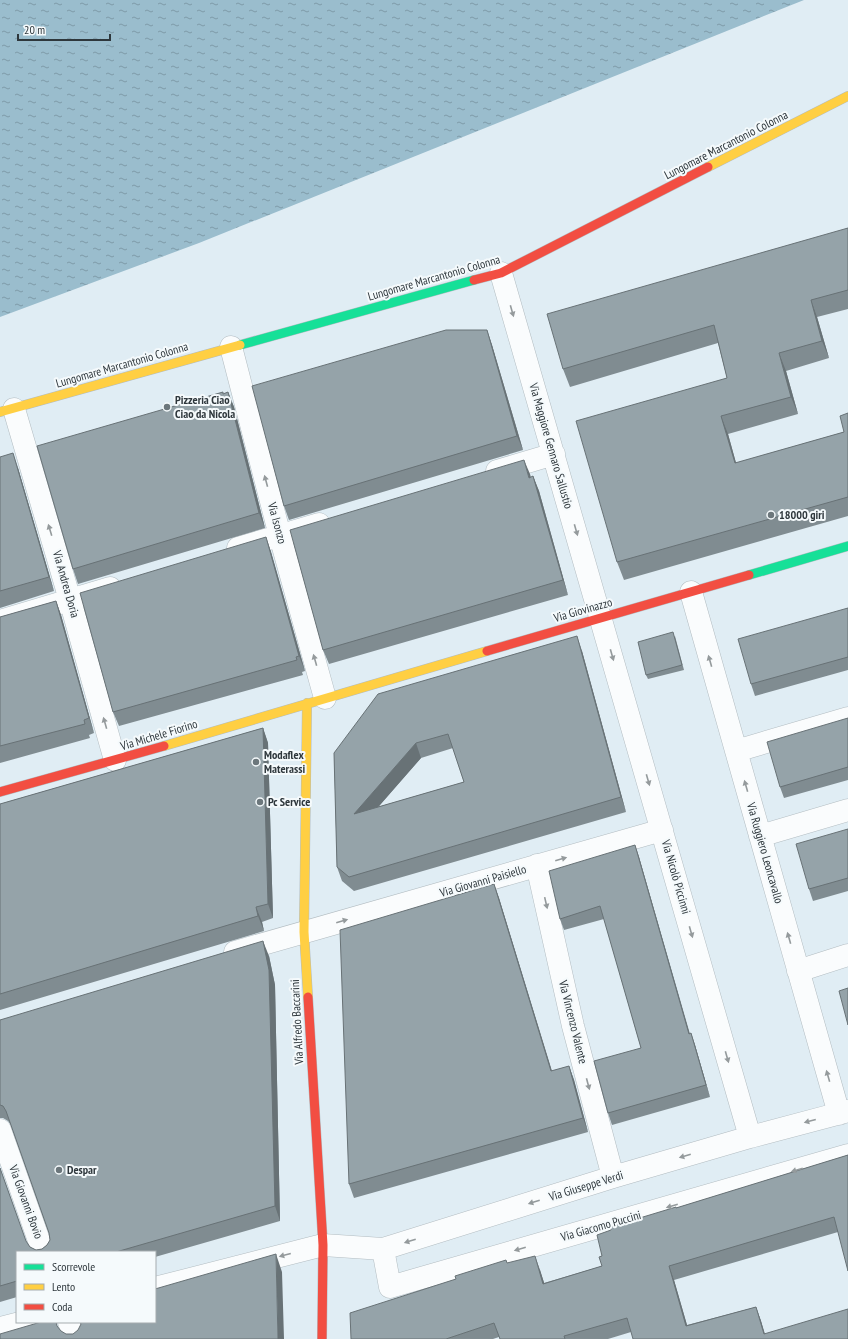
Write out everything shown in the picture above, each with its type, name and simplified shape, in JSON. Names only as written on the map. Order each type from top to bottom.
[{"type":"street","name":"Lungomare Marcantonio Colonna","points":[[7,411],[230,347],[501,273],[848,96]]},
{"type":"street","name":"Via Maggiore Gennaro Sallustio","points":[[501,273],[601,618]]},
{"type":"street","name":"Via Isonzo","points":[[230,347],[280,536],[316,700]]},
{"type":"street","name":"Via Andrea Doria","points":[[7,411],[70,600],[115,760]]},
{"type":"street","points":[[478,477],[554,454]]},
{"type":"street","points":[[220,554],[341,517]]},
{"type":"street","name":"Via Giovinazzo","points":[[316,700],[848,546]]},
{"type":"street","points":[[0,621],[130,582]]},
{"type":"street","name":"Via Ruggiero Leoncavallo","points":[[691,592],[798,971],[843,1112]]},
{"type":"street","name":"Via Nicolò Piccinni","points":[[601,618],[750,1137]]},
{"type":"street","name":"Via Michele Fiorino","points":[[0,792],[115,760],[316,700]]},
{"type":"street","name":"Via Alfredo Baccarini","points":[[316,700],[304,932],[323,1245],[322,1339]]},
{"type":"street","points":[[736,751],[848,718]]},
{"type":"street","points":[[760,836],[848,810]]},
{"type":"street","name":"Via Giovanni Paisiello","points":[[213,959],[662,830]]},
{"type":"street","name":"Via Vincenzo Valente","points":[[537,865],[573,1026],[613,1177]]},
{"type":"street","points":[[798,971],[848,955]]},
{"type":"street","name":"Via Giuseppe Verdi","points":[[156,1288],[323,1245],[383,1249],[613,1177],[750,1137],[843,1112]]},
{"type":"street","name":"Via Giovanni Bovio","points":[[0,1130],[9,1182],[44,1251]]},
{"type":"street","name":"Via Giacomo Puccini","points":[[383,1249],[390,1287],[848,1155]]},
{"type":"street","points":[[0,1328],[20,1323]]},
{"type":"street","points":[[69,1323],[75,1339]]},
{"type":"water","points":[[0,0],[804,0],[199,243],[0,317]]},
{"type":"building","points":[[848,228],[848,290],[811,300],[822,341],[779,353],[791,397],[721,416],[735,463],[844,432],[840,416],[848,413],[848,497],[617,562],[576,421],[727,378],[714,325],[563,369],[547,314]]},
{"type":"building","points":[[446,330],[487,330],[517,436],[284,506],[252,386]]},
{"type":"building","points":[[223,392],[223,394],[228,392],[259,513],[73,569],[37,446]]},
{"type":"building","points":[[13,453],[49,577],[0,591],[0,457]]},
{"type":"building","points":[[524,460],[529,478],[533,476],[563,580],[323,650],[290,530]]},
{"type":"building","points":[[266,537],[299,656],[296,657],[297,660],[113,712],[80,593]]},
{"type":"building","points":[[56,601],[89,718],[84,720],[85,724],[0,746],[0,617]]},
{"type":"building","points":[[848,608],[848,657],[751,684],[738,639]]},
{"type":"building","points":[[673,632],[682,665],[646,675],[638,642]]},
{"type":"building","points":[[577,636],[621,797],[349,877],[337,867],[334,753],[378,694]],"holes":[[[448,734],[464,782],[354,814],[416,743]]]},
{"type":"building","points":[[848,718],[848,767],[780,787],[767,742]]},
{"type":"building","points":[[263,728],[268,904],[256,907],[258,916],[0,994],[0,804]]},
{"type":"building","points":[[848,829],[848,878],[809,889],[796,844]]},
{"type":"building","points":[[635,845],[689,1034],[691,1033],[706,1085],[608,1113],[594,1061],[641,1048],[600,906],[560,919],[549,871]]},
{"type":"building","points":[[494,884],[551,1071],[569,1066],[583,1118],[349,1184],[340,930]]},
{"type":"building","points":[[263,941],[269,970],[275,1206],[119,1251],[16,1251],[16,1281],[0,1286],[0,1168],[26,1241],[30,1247],[36,1250],[42,1249],[50,1240],[49,1233],[6,1111],[3,1106],[0,1105],[0,1020]]},
{"type":"building","points":[[848,988],[848,1025],[839,991]]},
{"type":"building","points":[[848,1155],[848,1271],[834,1217],[669,1266],[686,1326],[756,1307],[764,1334],[848,1309],[848,1339],[633,1339],[627,1318],[564,1336],[565,1339],[500,1339],[494,1323],[446,1339],[351,1339],[350,1313],[456,1279],[455,1276],[506,1260],[507,1263],[535,1256],[543,1284],[602,1266],[599,1257],[602,1256],[597,1235],[611,1230],[610,1227]]},
{"type":"building","points":[[276,1254],[278,1339],[0,1339],[0,1334],[38,1323],[56,1323],[61,1331],[66,1334],[73,1334],[78,1330],[80,1323],[156,1323],[156,1289]]},
{"type":"traffic: fast","points":[[240,345],[474,280]]},
{"type":"traffic: fast","points":[[749,575],[848,546]]},
{"type":"traffic: slow","points":[[708,167],[848,96]]},
{"type":"traffic: slow","points":[[0,412],[240,345]]},
{"type":"traffic: slow","points":[[164,746],[487,651]]},
{"type":"traffic: slow","points":[[307,703],[304,932],[308,997]]},
{"type":"traffic: jam","points":[[474,280],[501,273],[708,167]]},
{"type":"traffic: jam","points":[[487,651],[749,575]]},
{"type":"traffic: jam","points":[[0,792],[164,746]]},
{"type":"traffic: jam","points":[[308,997],[323,1245],[322,1339]]},
{"type":"place","name":"Pizzeria Ciao Ciao da Nicola","points":[[167,407]]},
{"type":"place","name":"18000 giri","points":[[771,515]]},
{"type":"place","name":"Modaflex Materassi","points":[[256,762]]},
{"type":"place","name":"Pc Service","points":[[260,802]]},
{"type":"place","name":"Despar","points":[[59,1170]]}]
